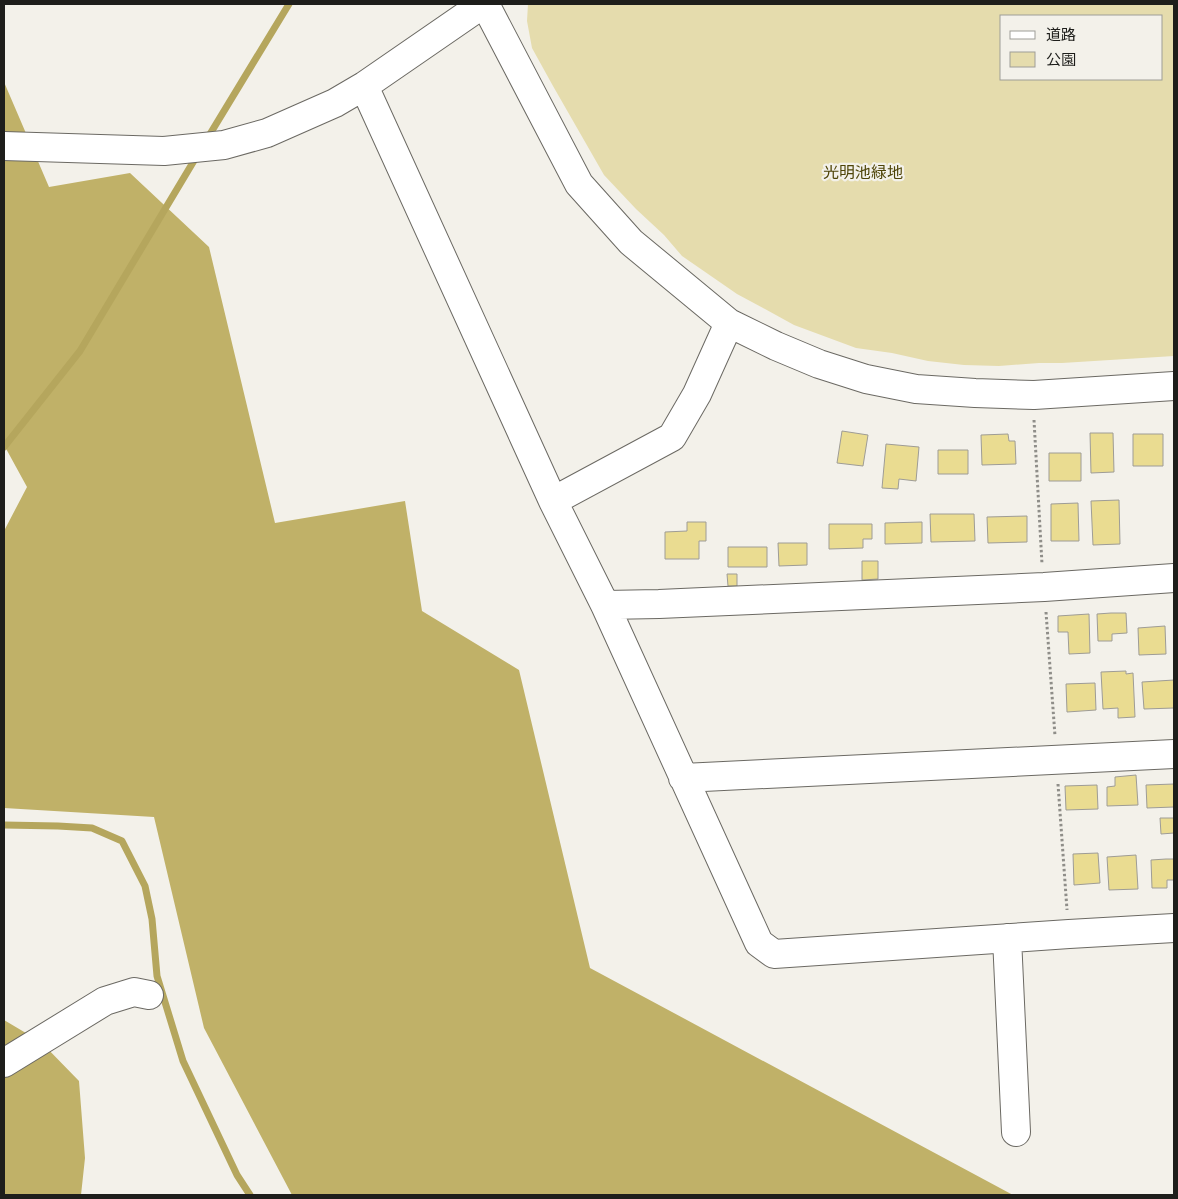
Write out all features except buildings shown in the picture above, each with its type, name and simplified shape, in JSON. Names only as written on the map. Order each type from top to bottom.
[{"type":"street","points":[[4,146],[164,151],[224,144],[267,133],[335,103],[364,86],[484,4],[579,184],[631,242],[729,323],[819,364],[866,379],[916,389],[1034,394],[1174,386]]},
{"type":"street","points":[[364,86],[553,502],[605,605],[759,943],[774,954],[1174,928]]},
{"type":"street","points":[[553,502],[672,437],[697,394],[729,323]]},
{"type":"street","points":[[605,605],[1044,587],[1174,578]]},
{"type":"street","points":[[684,778],[1174,754]]},
{"type":"street","points":[[1007,938],[1016,1132]]},
{"type":"street","points":[[4,1064],[105,1002],[134,992],[149,995]]},
{"type":"path","points":[[1033,415],[1069,934]]},
{"type":"green space","name":"光明池緑地","points":[[528,4],[1174,4],[1174,356],[999,366],[964,365],[928,361],[856,348],[794,325],[737,294],[682,256],[664,235],[636,209],[604,175],[532,48],[527,21]]},
{"type":"shaded area","points":[[4,82],[49,187],[130,173],[209,247],[275,523],[405,501],[422,611],[519,670],[590,968],[1013,1195],[292,1195],[204,1028],[154,817],[4,808],[4,531],[27,487],[4,445]]},
{"type":"shaded area","points":[[4,1020],[41,1042],[79,1081],[85,1158],[81,1195],[4,1195]]},
{"type":"waterway","points":[[207,139],[289,4]]},
{"type":"waterway","points":[[4,447],[80,351],[198,154]]},
{"type":"waterway","points":[[4,825],[92,828],[122,841],[145,886],[152,919],[157,976],[183,1061],[237,1175],[250,1195]]}]
